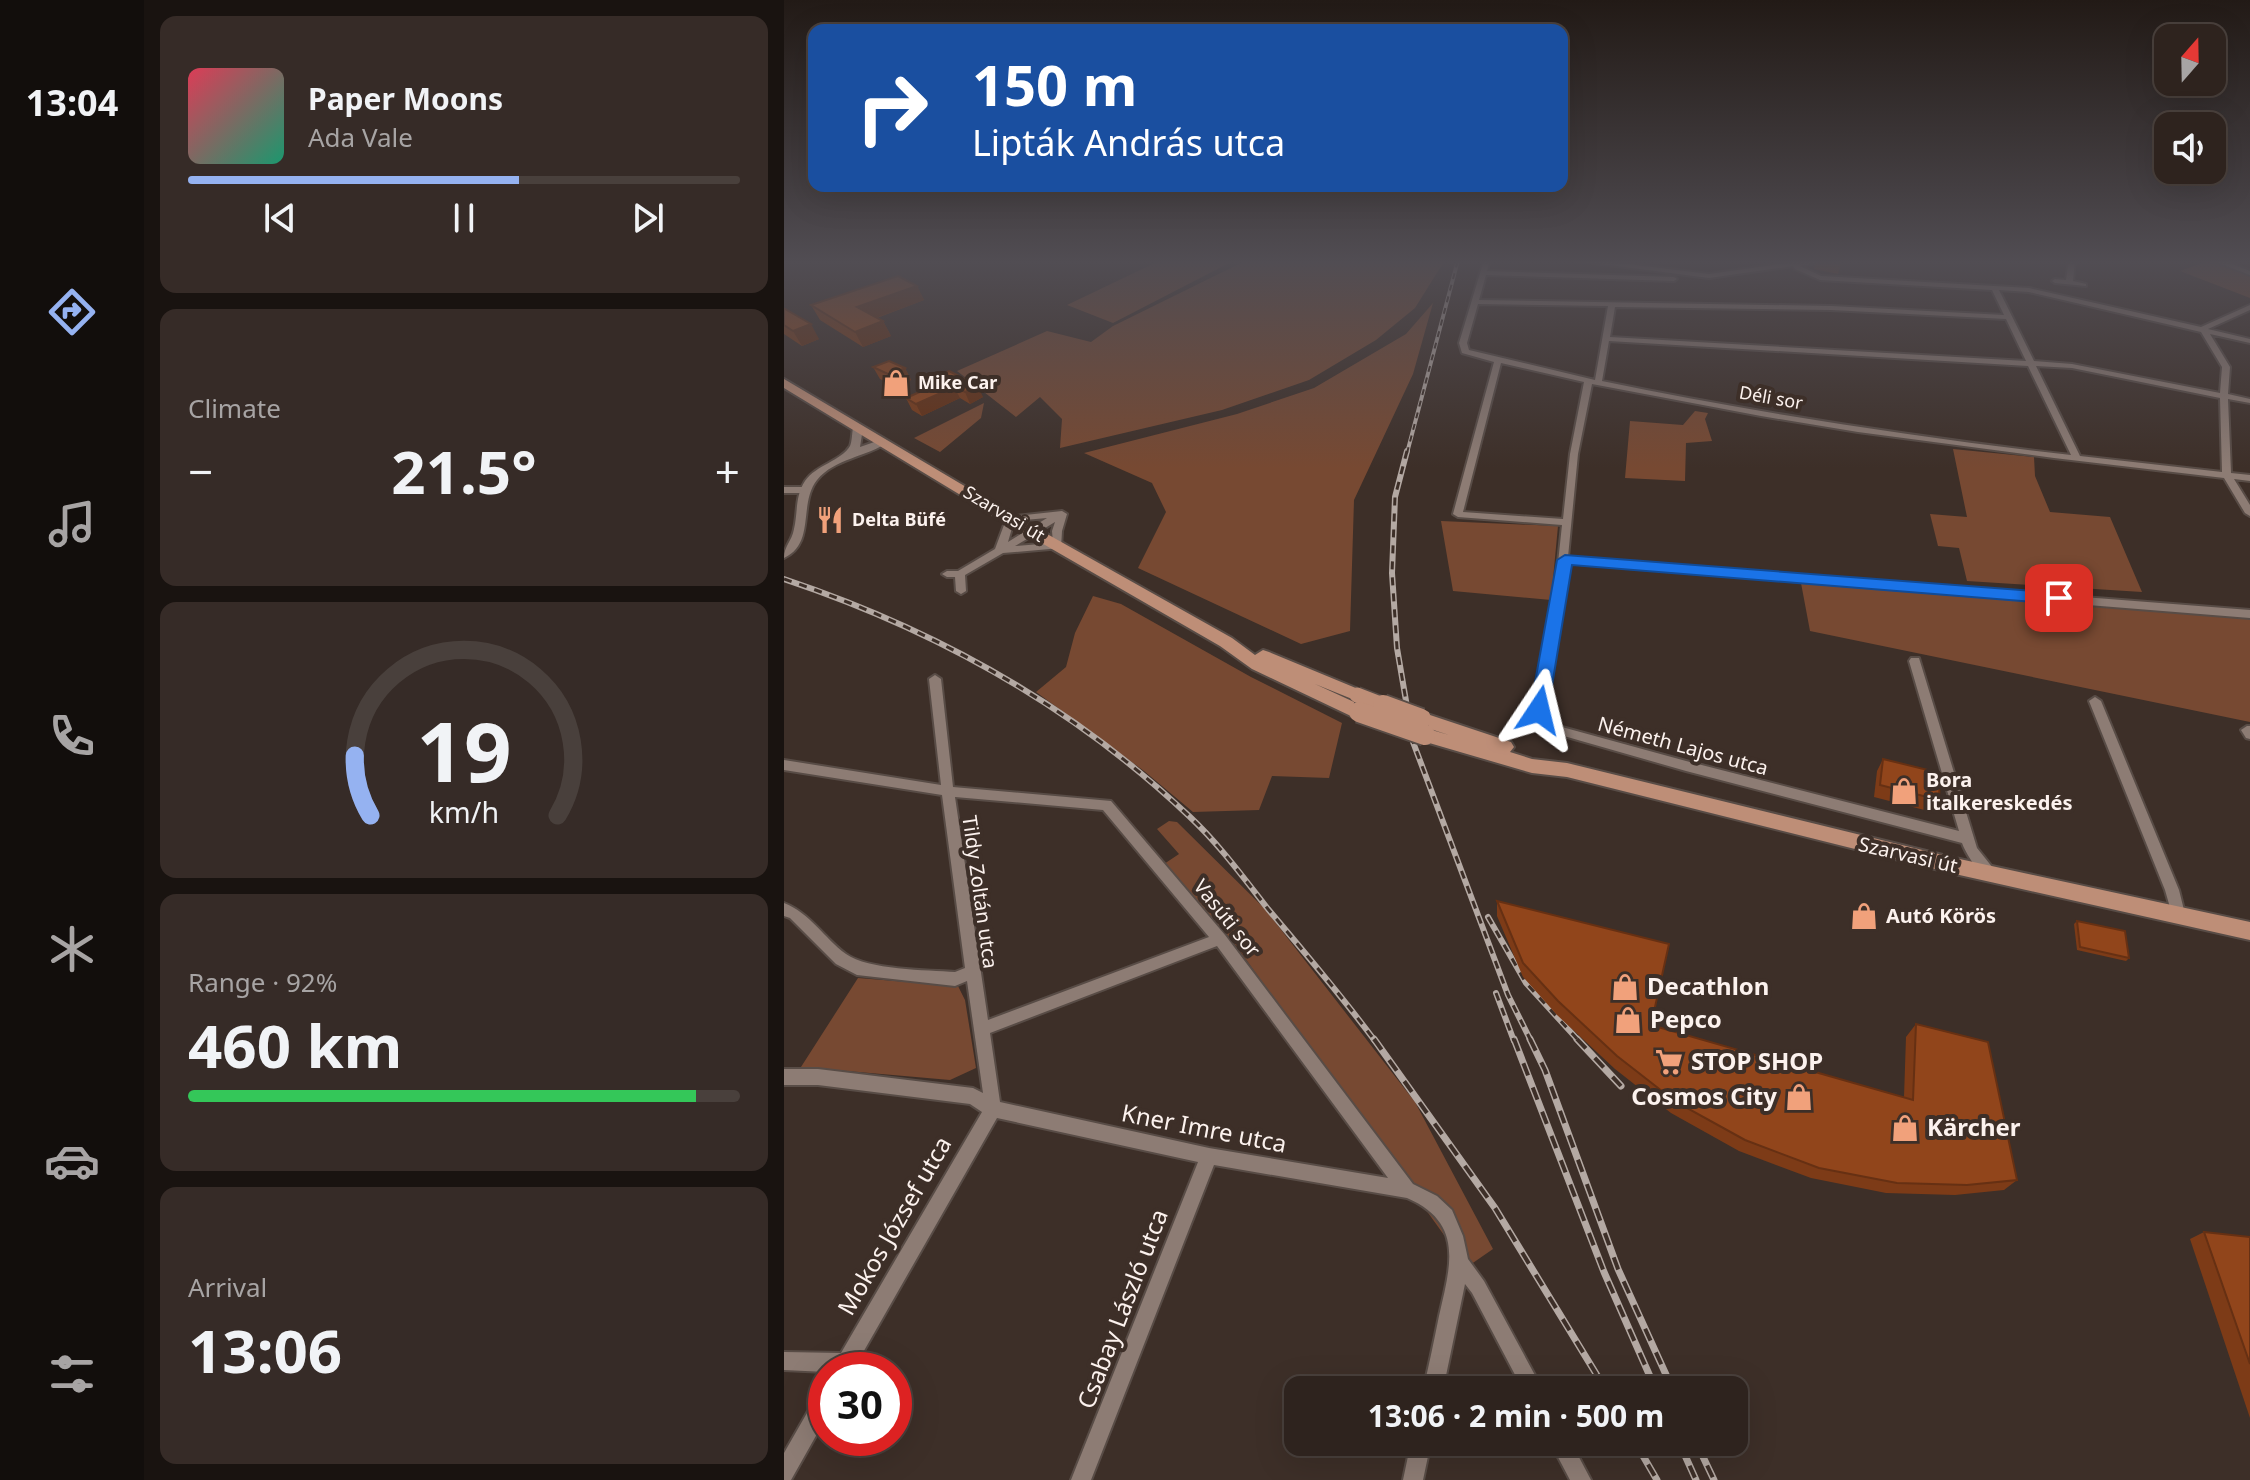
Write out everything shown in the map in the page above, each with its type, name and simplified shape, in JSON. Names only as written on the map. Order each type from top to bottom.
[{"type":"main road","name":"Szarvasi út","points":[[784,383],[1010,519],[1226,642],[1258,665],[1358,703],[1532,766],[1567,770],[1990,873],[2250,931]]},
{"type":"street","name":"Déli sor","points":[[1467,329],[1463,343],[1465,351],[1593,382],[1917,438],[2250,478]]},
{"type":"street","name":"Németh Lajos utca","points":[[1608,329],[1593,382],[1566,522],[1565,560],[1540,702],[1540,722],[1547,727],[1686,766],[1967,839]]},
{"type":"street","points":[[2012,329],[2076,457]]},
{"type":"street","points":[[2196,329],[2250,341]]},
{"type":"street","points":[[2204,331],[2226,367],[2227,475],[2250,513]]},
{"type":"street","points":[[1607,339],[2088,368],[2250,401]]},
{"type":"street","points":[[1498,361],[1458,514],[1566,522]]},
{"type":"street","points":[[784,554],[799,538],[803,527],[806,490],[818,474],[855,447],[858,428]]},
{"type":"street","points":[[838,461],[883,442]]},
{"type":"street","points":[[784,490],[806,490]]},
{"type":"street","points":[[1000,550],[1010,519],[1064,513]]},
{"type":"street","points":[[947,574],[960,574],[1064,513]]},
{"type":"street","points":[[1000,550],[1058,546],[1057,531],[1064,513]]},
{"type":"street","points":[[1565,560],[2250,614]]},
{"type":"street","points":[[960,574],[961,591]]},
{"type":"street","points":[[1915,661],[1971,851],[1990,873]]},
{"type":"street","name":"Tildy Zoltán utca","points":[[935,679],[946,791],[993,1109]]},
{"type":"street","points":[[2095,701],[2172,890],[2178,914]]},
{"type":"street","name":"Vasúti sor","points":[[784,765],[946,791],[1107,805],[1220,939],[1407,1190]]},
{"type":"street","points":[[784,909],[795,914],[841,959],[862,970],[955,979],[971,973]]},
{"type":"street","points":[[982,1029],[1220,939]]},
{"type":"street","name":"Kner Imre utca","points":[[784,1077],[818,1077],[973,1096],[993,1109],[1209,1156],[1407,1190]]},
{"type":"street","name":"Mokos József utca","points":[[853,1352],[993,1109]]},
{"type":"street","name":"Csabay László utca","points":[[1081,1480],[1209,1156]]},
{"type":"street","points":[[1407,1190],[1433,1200],[1446,1216],[1457,1242],[1460,1263],[1436,1376]]},
{"type":"street","points":[[1460,1263],[1478,1287],[1526,1376]]},
{"type":"street","points":[[784,1361],[808,1363]]},
{"type":"street","points":[[784,1473],[808,1431]]},
{"type":"street","points":[[1413,1480],[1418,1456]]},
{"type":"street","points":[[1568,1456],[1581,1480]]},
{"type":"shaded area","points":[[1109,329],[1389,329],[1309,380],[1222,410],[1060,448],[1062,419],[1040,397],[1016,417],[957,371],[1047,331],[1091,342]]},
{"type":"shaded area","points":[[1410,329],[1426,329],[1413,374],[1354,500],[1350,631],[1301,644],[1138,568],[1166,512],[1152,483],[1084,453],[1237,414],[1314,388]]},
{"type":"shaded area","points":[[984,403],[981,418],[940,452],[914,438]]},
{"type":"shaded area","points":[[1695,411],[1708,413],[1705,419],[1712,441],[1686,443],[1685,481],[1625,478],[1630,421],[1683,425]]},
{"type":"shaded area","points":[[1953,449],[2034,457],[2035,476],[2050,512],[2110,517],[2142,592],[1967,581],[1959,548],[1938,546],[1930,514],[1967,517]]},
{"type":"shaded area","points":[[1441,521],[1558,526],[1551,600],[1453,591]]},
{"type":"shaded area","points":[[1801,583],[2250,616],[2250,722],[1810,631]]},
{"type":"shaded area","points":[[1093,596],[1121,604],[1251,677],[1342,723],[1329,778],[1272,776],[1259,810],[1193,812],[1144,771],[1036,692],[1066,667],[1075,633]]},
{"type":"shaded area","points":[[1169,821],[1177,822],[1265,909],[1415,1102],[1493,1249],[1467,1267],[1232,940],[1164,864],[1179,854],[1157,829]]},
{"type":"shaded area","points":[[858,978],[958,986],[965,1000],[976,1068],[950,1080],[801,1067]]},
{"type":"building","points":[[889,361],[905,368],[890,375],[873,367]]},
{"type":"building","points":[[949,371],[978,386],[965,392],[954,387],[916,404],[906,398],[938,384],[930,380]]},
{"type":"building","points":[[1883,759],[1940,773],[1939,800],[1880,785]]},
{"type":"building","name":"STOP SHOP","points":[[1497,901],[1669,944],[1651,1025],[1913,1100],[1916,1024],[1988,1042],[2017,1180],[1967,1185],[1897,1183],[1819,1168],[1745,1140],[1676,1102],[1617,1056],[1558,1001],[1523,963]]},
{"type":"building","points":[[2077,921],[2125,931],[2129,958],[2080,947]]},
{"type":"building","points":[[2204,1232],[2250,1237],[2250,1364]]},
{"type":"railway","points":[[1407,453],[1440,329]]},
{"type":"railway","points":[[1407,451],[1395,497],[1392,573],[1397,648],[1413,742],[1508,995],[1530,1039]]},
{"type":"railway","points":[[784,579],[840,599],[948,647],[1000,675],[1098,740],[1145,777],[1210,838],[1375,1041]]},
{"type":"railway","points":[[1488,917],[1526,983],[1579,1041]]},
{"type":"railway","points":[[1496,993],[1514,1041]]},
{"type":"railway","points":[[1374,1039],[1495,1208],[1597,1376]]},
{"type":"railway","points":[[1514,1039],[1604,1272],[1650,1376]]},
{"type":"railway","points":[[1530,1039],[1545,1070],[1618,1269],[1667,1376]]},
{"type":"railway","points":[[1577,1039],[1621,1086]]},
{"type":"railway","points":[[1643,1456],[1657,1480]]},
{"type":"railway","points":[[1685,1456],[1696,1480]]},
{"type":"railway","points":[[1703,1456],[1714,1480]]},
{"type":"place","name":"Mike Car","points":[[896,383]]},
{"type":"place","name":"Delta Büfé","points":[[830,520]]},
{"type":"place","name":"Bora italkereskedés","points":[[1904,791]]},
{"type":"place","name":"Autó Körös","points":[[1864,916]]},
{"type":"place","name":"Decathlon","points":[[1625,987]]},
{"type":"place","name":"Pepco","points":[[1628,1020]]},
{"type":"place","name":"STOP SHOP","points":[[1669,1062]]},
{"type":"place","name":"Cosmos City","points":[[1799,1097]]},
{"type":"place","name":"Kärcher","points":[[1905,1128]]},
{"type":"route","points":[[1539,710],[1565,560],[2059,598]]}]
